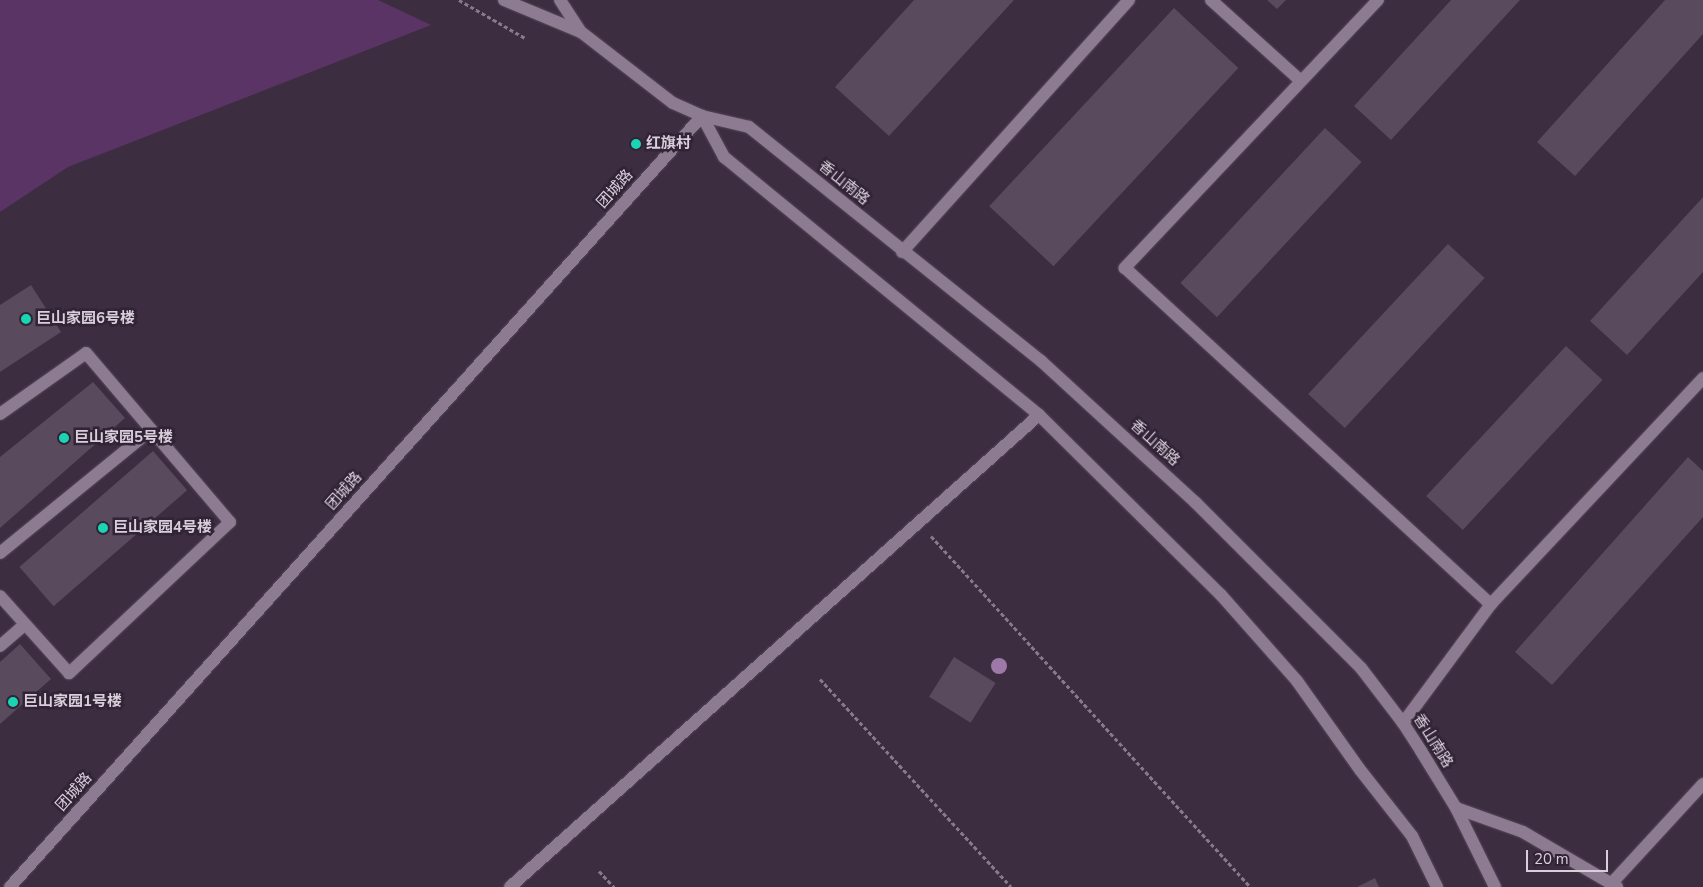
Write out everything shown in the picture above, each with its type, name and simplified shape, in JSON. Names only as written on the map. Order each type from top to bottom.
[{"type":"street","name":"香山南路","points":[[504,0],[582,32],[673,103],[702,116],[749,127],[902,252],[1041,361],[1196,503],[1361,668],[1403,723],[1456,808],[1495,887]]},
{"type":"street","name":"香山南路","points":[[560,0],[582,32]]},
{"type":"street","points":[[902,252],[1129,0]]},
{"type":"street","points":[[1211,0],[1301,82]]},
{"type":"street","points":[[1378,0],[1125,268],[1491,604]]},
{"type":"street","points":[[702,116],[724,156],[1040,415],[1221,595],[1297,681],[1361,771],[1412,836],[1437,887]]},
{"type":"street","name":"团城路","points":[[10,887],[702,116]]},
{"type":"street","points":[[0,414],[86,353],[230,522],[69,673],[0,596]]},
{"type":"street","points":[[1403,723],[1491,604],[1703,378]]},
{"type":"street","points":[[510,887],[1040,415]]},
{"type":"street","points":[[0,554],[151,430]]},
{"type":"street","points":[[0,646],[25,624]]},
{"type":"street","points":[[1456,808],[1523,832],[1614,886],[1703,784]]},
{"type":"path","points":[[918,523],[1250,887]]},
{"type":"path","points":[[820,679],[1011,887]]},
{"type":"path","points":[[599,870],[614,887]]},
{"type":"shaded area","points":[[0,0],[378,0],[431,25],[68,167],[0,212]]},
{"type":"building","points":[[914,0],[1014,0],[889,136],[835,87]]},
{"type":"building","points":[[1267,0],[1286,0],[1277,9]]},
{"type":"building","points":[[1451,0],[1520,0],[1391,140],[1354,106]]},
{"type":"building","points":[[1665,0],[1703,0],[1703,34],[1575,176],[1537,142]]},
{"type":"building","points":[[1174,8],[1238,68],[1054,266],[989,206]]},
{"type":"building","points":[[1325,128],[1362,162],[1217,317],[1180,283]]},
{"type":"building","points":[[1703,197],[1703,272],[1627,355],[1590,321]]},
{"type":"building","points":[[1448,244],[1485,278],[1345,428],[1308,394]]},
{"type":"building","name":"巨山家园6号楼","points":[[31,285],[61,332],[0,372],[0,305]]},
{"type":"building","points":[[1566,346],[1603,380],[1463,530],[1426,496]]},
{"type":"building","name":"巨山家园5号楼","points":[[93,382],[125,418],[0,528],[0,457]]},
{"type":"building","name":"巨山家园4号楼","points":[[153,451],[187,490],[54,606],[19,567]]},
{"type":"building","points":[[1688,457],[1703,471],[1703,517],[1552,685],[1515,652]]},
{"type":"building","name":"巨山家园1号楼","points":[[20,644],[51,679],[0,724],[0,662]]},
{"type":"building","points":[[954,657],[996,683],[971,723],[929,697]]},
{"type":"building","points":[[1375,878],[1379,887],[1357,887]]},
{"type":"place","name":"红旗村","points":[[636,144]]},
{"type":"place","name":"巨山家园6号楼","points":[[26,319]]},
{"type":"place","name":"巨山家园5号楼","points":[[64,438]]},
{"type":"place","name":"巨山家园4号楼","points":[[103,528]]},
{"type":"place","name":"巨山家园1号楼","points":[[13,702]]}]
